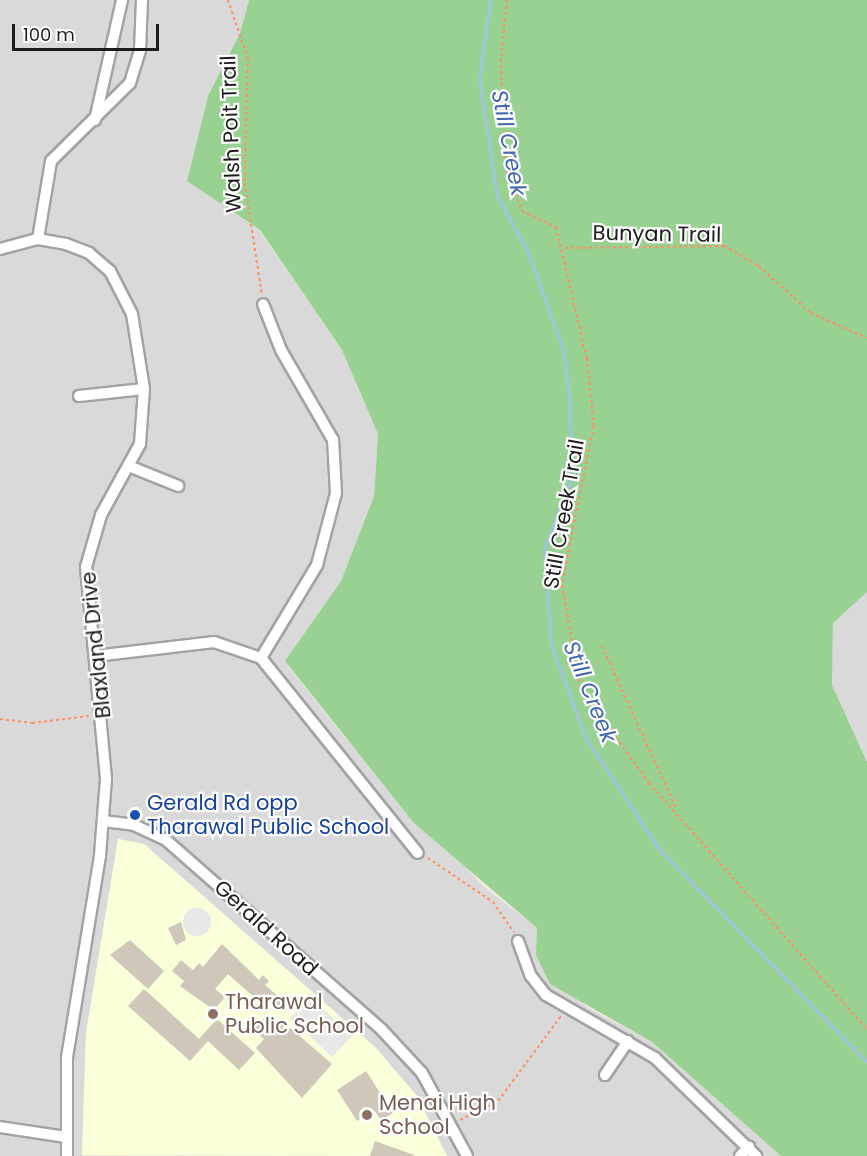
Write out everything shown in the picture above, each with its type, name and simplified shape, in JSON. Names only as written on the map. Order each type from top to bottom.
[{"type":"street","points":[[96,120],[122,0]]},
{"type":"street","points":[[38,240],[51,161],[96,120],[130,83],[140,50],[142,0]]},
{"type":"street","name":"Blaxland Drive","points":[[0,249],[38,240],[90,253],[110,271],[132,314],[144,389],[145,419],[131,467],[101,515],[90,551],[87,595],[103,715],[103,821],[71,1018],[67,1156]]},
{"type":"street","points":[[261,658],[317,565],[336,493],[333,440],[281,350],[262,303]]},
{"type":"street","points":[[79,396],[144,389]]},
{"type":"street","points":[[131,467],[178,486]]},
{"type":"street","points":[[95,656],[214,642],[261,658],[418,854]]},
{"type":"street","name":"Gerald Road","points":[[103,821],[150,831],[182,854],[388,1036],[422,1073],[452,1125],[466,1156]]},
{"type":"street","points":[[518,941],[531,976],[565,1009],[628,1041],[655,1058],[753,1152],[740,1156]]},
{"type":"street","points":[[605,1075],[628,1041]]},
{"type":"street","points":[[0,1127],[66,1137]]},
{"type":"path","name":"Walsh Poit Trail","points":[[228,0],[248,58],[245,183],[262,303]]},
{"type":"path","name":"Still Creek Trail","points":[[507,0],[501,65],[507,171],[522,212],[556,226],[564,248],[587,358],[594,426],[562,585],[568,639],[581,689],[649,783],[678,812],[764,918],[867,1029]]},
{"type":"path","name":"Bunyan Trail","points":[[564,248],[724,246],[759,266],[811,313],[867,338]]},
{"type":"path","points":[[602,646],[635,729],[678,812]]},
{"type":"path","points":[[0,719],[32,723],[103,715]]},
{"type":"path","points":[[418,854],[494,902],[518,941]]},
{"type":"path","points":[[452,1125],[498,1101],[565,1009]]},
{"type":"shaded area","points":[[0,0],[249,0],[240,33],[208,96],[187,180],[259,230],[342,350],[378,433],[374,496],[341,581],[285,662],[346,739],[484,887],[537,928],[536,955],[588,1008],[652,1042],[781,1156],[447,1156],[417,1096],[376,1048],[144,844],[118,839],[86,1033],[82,1156],[0,1156]]},
{"type":"shaded area","points":[[867,592],[867,762],[832,685],[833,623]]},
{"type":"shaded area","name":"Tharawal Public School","points":[[118,839],[144,844],[376,1048],[417,1096],[447,1156],[82,1155],[86,1033]]},
{"type":"shaded area","points":[[197,908],[207,912],[211,922],[207,932],[197,936],[187,932],[183,922],[187,912]]},
{"type":"shaded area","points":[[311,997],[352,1036],[332,1057],[290,1018]]},
{"type":"green space","points":[[249,0],[867,0],[867,592],[833,623],[832,685],[867,762],[867,1156],[781,1156],[652,1042],[550,984],[536,955],[537,928],[414,823],[285,661],[341,581],[374,496],[378,434],[342,350],[260,230],[187,181],[208,96],[240,33]]},
{"type":"building","points":[[181,922],[186,940],[176,945],[168,928]]},
{"type":"building","points":[[130,940],[164,971],[148,989],[110,955]]},
{"type":"building","points":[[222,944],[259,980],[263,975],[269,981],[265,985],[285,1002],[279,1009],[271,1002],[266,1008],[228,974],[215,989],[225,997],[214,1010],[180,986],[184,981],[172,971],[181,960],[193,970],[199,963],[203,967]]},
{"type":"building","points":[[144,989],[199,1039],[217,1019],[255,1053],[239,1070],[208,1041],[190,1061],[128,1006]]},
{"type":"building","points":[[263,1019],[273,1029],[281,1020],[332,1064],[302,1098],[256,1048],[264,1039],[253,1030]]},
{"type":"building","points":[[366,1071],[393,1113],[381,1120],[374,1110],[357,1121],[337,1090]]},
{"type":"building","points":[[375,1141],[414,1155],[414,1156],[370,1156]]},
{"type":"waterway","name":"Still Creek","points":[[490,0],[479,79],[497,196],[527,250],[563,349],[569,396],[572,476],[544,550],[551,645],[586,739],[659,849],[867,1062]]},
{"type":"place","name":"Gerald Rd opp Tharawal Public School","points":[[135,815]]},
{"type":"place","name":"Tharawal Public School","points":[[213,1014]]},
{"type":"place","name":"Menai High School","points":[[367,1115]]}]
